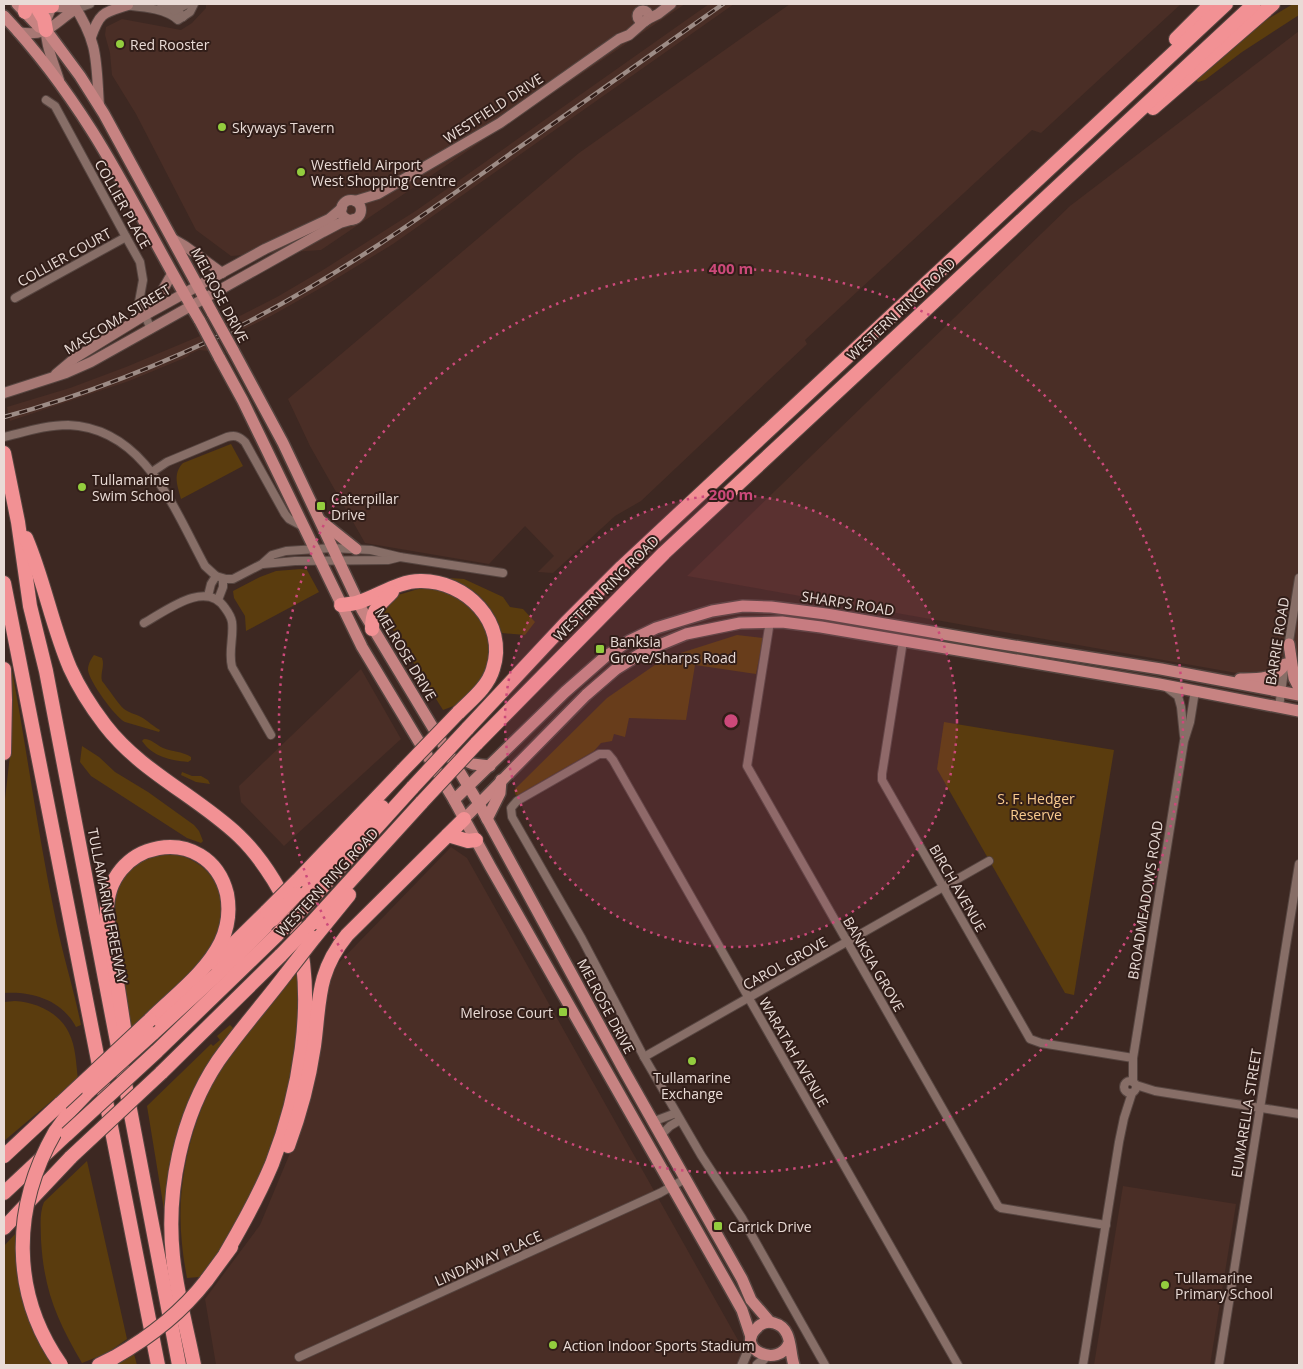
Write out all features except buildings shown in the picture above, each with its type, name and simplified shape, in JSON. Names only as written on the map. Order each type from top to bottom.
[{"type":"highway","points":[[1077,142],[1211,4]]},
{"type":"highway","name":"WESTERN RING ROAD","points":[[4,1193],[156,1052],[277,935],[306,904],[408,779],[463,722],[660,531],[1226,4]]},
{"type":"highway","name":"WESTERN RING ROAD","points":[[4,1218],[161,1073],[282,954],[476,744],[664,553],[1254,4]]},
{"type":"highway","points":[[1056,187],[1176,90],[1227,42],[1273,4]]},
{"type":"highway","points":[[28,6],[54,5]]},
{"type":"highway","points":[[28,6],[44,18],[46,30]]},
{"type":"highway","name":"TULLAMARINE FREEWAY","points":[[5,458],[18,522],[30,606],[46,671],[179,1365]]},
{"type":"highway","points":[[18,522],[35,561],[70,669],[92,707],[105,726],[140,761],[205,808],[241,838],[270,876],[290,911],[297,930],[301,951],[305,998],[302,1045],[293,1097],[271,1166],[226,1253]]},
{"type":"highway","points":[[61,1365],[50,1348],[38,1322],[26,1282],[22,1234],[29,1193],[36,1170],[55,1132],[70,1111],[151,1027],[213,965],[269,916],[463,722],[493,670],[496,651],[494,632],[476,602],[456,588],[444,584],[420,581],[397,586],[358,602],[341,605]]},
{"type":"highway","points":[[4,583],[158,1365]]},
{"type":"highway","points":[[372,629],[372,618],[375,609],[397,586]]},
{"type":"highway","points":[[4,669],[4,753]]},
{"type":"highway","points":[[99,1365],[134,1346],[166,1323],[206,1281],[253,1217],[277,1173],[290,1141],[306,1086],[314,1046],[320,987],[334,955],[347,935],[464,819]]},
{"type":"highway","points":[[448,835],[468,841],[476,840]]},
{"type":"highway","points":[[4,1156],[61,1103],[151,1027],[211,957],[220,943],[228,922],[227,896],[220,876],[206,860],[180,848],[165,847],[152,849],[131,860],[120,872],[110,889],[106,907],[123,1024],[143,1132],[164,1282]]},
{"type":"highway","points":[[194,1365],[173,1258],[172,1207],[179,1156],[192,1113],[218,1062],[348,896],[379,851]]},
{"type":"highway","points":[[4,1228],[71,1157]]},
{"type":"main road","name":"WESTFIELD DRIVE","points":[[355,201],[378,194],[512,115],[619,39],[629,35],[644,17],[658,14],[669,4]]},
{"type":"main road","points":[[61,85],[48,47],[47,18],[54,5],[74,6]]},
{"type":"main road","points":[[91,37],[102,14],[128,5]]},
{"type":"main road","points":[[6,18],[18,20],[28,6]]},
{"type":"main road","points":[[18,32],[36,34],[46,30],[74,6]]},
{"type":"main road","points":[[74,6],[91,37],[97,64],[100,106]]},
{"type":"main road","points":[[6,18],[61,85],[93,133],[200,321],[243,401],[313,549],[371,663],[454,800],[742,1310],[755,1354],[766,1363],[780,1357],[788,1349],[789,1343]]},
{"type":"main road","name":"MELROSE DRIVE","points":[[46,30],[100,106],[284,443],[338,561],[372,629],[479,804],[652,1122],[742,1280],[751,1300],[770,1322]]},
{"type":"main road","name":"WESTFIELD DRIVE","points":[[204,298],[340,223],[356,218],[378,194]]},
{"type":"main road","points":[[197,286],[265,249],[329,219],[347,201],[355,201],[361,208],[356,218],[345,217],[342,208]]},
{"type":"main road","points":[[173,239],[222,272]]},
{"type":"main road","points":[[147,314],[172,274]]},
{"type":"main road","name":"MASCOMA STREET","points":[[51,377],[74,358],[197,286]]},
{"type":"main road","name":"MASCOMA STREET","points":[[4,393],[66,373],[91,362],[204,298]]},
{"type":"main road","points":[[318,518],[356,549]]},
{"type":"main road","name":"SHARPS ROAD","points":[[454,800],[584,673],[606,656],[639,636],[684,619],[712,610],[743,606],[770,606],[1161,669],[1299,695]]},
{"type":"main road","name":"SHARPS ROAD","points":[[464,819],[596,686],[616,669],[645,651],[686,634],[751,621],[821,627],[1159,684],[1299,711]]},
{"type":"main road","points":[[639,636],[645,651]]},
{"type":"main road","points":[[1289,644],[1294,678],[1299,688]]},
{"type":"main road","points":[[1208,678],[1257,678],[1271,676],[1279,672],[1286,664]]},
{"type":"main road","points":[[1161,669],[1191,684],[1195,691]]},
{"type":"main road","points":[[454,762],[463,760],[473,764],[490,766]]},
{"type":"main road","points":[[487,819],[500,793],[501,780]]},
{"type":"main road","points":[[573,1012],[588,1004]]},
{"type":"main road","points":[[751,1340],[758,1326],[770,1322],[776,1323],[786,1331],[794,1365]]},
{"type":"street","points":[[74,6],[90,4]]},
{"type":"street","points":[[116,4],[174,12],[187,4]]},
{"type":"street","points":[[161,4],[181,19],[191,11],[194,4]]},
{"type":"street","name":"COLLIER PLACE","points":[[46,100],[54,104],[138,257],[143,271],[139,299],[147,314],[151,329]]},
{"type":"street","name":"COLLIER COURT","points":[[15,298],[126,237]]},
{"type":"street","points":[[4,437],[40,428],[58,426],[83,428],[105,434],[124,445],[152,472],[205,566],[219,577],[223,586],[218,600]]},
{"type":"street","points":[[152,472],[179,456],[233,436],[240,437],[245,442],[284,514],[304,527]]},
{"type":"street","points":[[208,596],[211,584],[219,577],[236,578],[262,564],[272,555],[313,549],[356,549],[384,552],[400,557],[503,573]]},
{"type":"street","points":[[262,564],[295,561],[388,560],[400,557]]},
{"type":"street","name":"BARRIE ROAD","points":[[1279,707],[1299,578]]},
{"type":"street","points":[[144,623],[198,596],[208,596],[224,605],[232,620],[230,651],[232,667],[271,735]]},
{"type":"street","name":"BANKSIA GROVE","points":[[770,622],[747,766],[998,1206],[1106,1225]]},
{"type":"street","name":"BIRCH AVENUE","points":[[903,641],[882,780],[1031,1041],[1132,1060]]},
{"type":"street","name":"BROADMEADOWS ROAD","points":[[1159,684],[1178,696],[1181,707],[1184,741]]},
{"type":"street","name":"BROADMEADOWS ROAD","points":[[1083,1365],[1124,1118],[1131,1087],[1132,1060],[1184,741],[1190,722],[1195,691]]},
{"type":"street","name":"MELROSE DRIVE","points":[[605,754],[596,756],[517,801],[511,811],[514,822],[534,853],[582,939],[644,1057],[701,1155],[742,1218],[825,1365]]},
{"type":"street","name":"WARATAH AVENUE","points":[[605,754],[613,760],[958,1365]]},
{"type":"street","name":"CAROL GROVE","points":[[644,1057],[989,861]]},
{"type":"street","name":"EUMARELLA STREET","points":[[1219,1365],[1299,864]]},
{"type":"street","points":[[1131,1087],[1299,1114]]},
{"type":"street","points":[[652,1122],[678,1116]]},
{"type":"street","points":[[661,1135],[678,1116]]},
{"type":"street","name":"LINDAWAY PLACE","points":[[299,1357],[685,1179]]},
{"type":"street","points":[[742,1365],[751,1340]]},
{"type":"shaded area","name":"Westfield Airport West Shopping Centre","points":[[206,4],[685,4],[321,250],[231,256],[196,230],[136,114],[112,75],[110,53],[105,35],[106,27],[122,19],[181,30],[192,23],[206,8]]},
{"type":"shaded area","points":[[709,4],[734,4],[393,244],[326,285],[271,316],[232,335],[226,323],[277,297],[323,270],[417,210]]},
{"type":"shaded area","points":[[790,4],[1181,4],[1041,133],[1032,130],[805,340],[807,344],[641,501],[615,516],[553,573],[538,572],[554,556],[525,526],[489,564],[365,543],[310,446],[288,399],[579,153]]},
{"type":"shaded area","points":[[1299,31],[1299,684],[687,576],[1070,206]]},
{"type":"shaded area","points":[[200,336],[209,351],[199,350],[187,357],[129,381],[10,421],[7,407],[70,388]]},
{"type":"shaded area","points":[[361,669],[401,739],[284,846],[241,802],[239,786]]},
{"type":"shaded area","points":[[451,847],[467,858],[752,1365],[216,1365],[205,1299],[260,1225],[303,1122],[328,974]]},
{"type":"shaded area","name":"Tullamarine Primary School","points":[[1123,1186],[1236,1204],[1210,1365],[1094,1365]]},
{"type":"green space","points":[[1293,4],[1299,4],[1299,15],[1242,52],[1205,80],[1198,82],[1196,80],[1251,29]]},
{"type":"green space","points":[[231,444],[243,466],[181,499],[177,485],[177,476],[183,463]]},
{"type":"green space","points":[[307,570],[319,592],[246,631],[245,616],[234,598],[233,591],[276,571]]},
{"type":"green space","points":[[449,578],[464,579],[503,597],[510,607],[523,609],[535,622],[525,635],[502,633],[494,614],[482,599],[475,592]]},
{"type":"green space","points":[[425,587],[436,588],[460,596],[481,617],[490,643],[487,668],[480,681],[459,704],[443,710],[380,609],[398,595]]},
{"type":"green space","points":[[737,635],[763,638],[756,674],[695,665],[686,720],[629,718],[625,737],[614,734],[612,741],[601,743],[594,751],[516,796],[514,790],[607,698],[665,658]]},
{"type":"green space","points":[[94,655],[102,658],[102,681],[119,704],[124,709],[141,717],[160,730],[159,732],[125,722],[109,706],[89,675],[89,666]]},
{"type":"green space","points":[[9,665],[11,665],[17,697],[38,825],[59,934],[81,1025],[76,1027],[63,1010],[45,999],[25,994],[4,993],[4,808],[10,755]]},
{"type":"green space","name":"S. F. Hedger Reserve","points":[[944,722],[1114,750],[1074,995],[1065,993],[937,769]]},
{"type":"green space","points":[[144,739],[166,749],[188,755],[191,757],[191,760],[188,762],[162,757],[146,746],[142,741]]},
{"type":"green space","points":[[82,746],[99,757],[115,772],[148,792],[194,825],[203,841],[201,843],[187,838],[91,776],[80,762]]},
{"type":"green space","points":[[182,772],[192,776],[201,776],[208,780],[210,784],[196,782],[181,775]]},
{"type":"green space","points":[[170,852],[198,864],[204,868],[213,880],[217,887],[222,907],[219,927],[210,947],[197,966],[163,1001],[131,1027],[116,924],[116,896],[119,883],[126,871],[137,860]]},
{"type":"green space","points":[[297,973],[298,1006],[292,1070],[285,1102],[266,1163],[238,1221],[221,1250],[199,1277],[187,1278],[182,1244],[182,1188],[186,1160],[202,1106],[214,1080],[244,1033]]},
{"type":"green space","points":[[15,1001],[39,1006],[53,1014],[65,1026],[73,1044],[78,1079],[57,1099],[55,1098],[4,1141],[4,1002]]},
{"type":"green space","points":[[230,1025],[234,1029],[213,1059],[166,1222],[147,1106],[211,1044],[213,1046],[220,1040],[217,1036]]},
{"type":"green space","points":[[87,1161],[127,1339],[107,1353],[82,1363],[65,1333],[49,1290],[45,1275],[41,1240],[41,1211],[44,1202]]},
{"type":"green space","points":[[17,1232],[17,1262],[40,1341],[54,1365],[4,1365],[4,1246]]},
{"type":"green space","points":[[134,1354],[137,1365],[113,1365]]},
{"type":"railway","points":[[4,417],[65,399],[155,365],[242,325],[276,307],[374,248],[438,205],[723,4]]},
{"type":"place","name":"Red Rooster","points":[[120,44]]},
{"type":"place","name":"Skyways Tavern","points":[[222,127]]},
{"type":"place","name":"Westfield Airport West Shopping Centre","points":[[301,172]]},
{"type":"place","name":"Tullamarine Swim School","points":[[82,487]]},
{"type":"place","name":"Caterpillar Drive","points":[[321,506]]},
{"type":"place","name":"Banksia Grove/Sharps Road","points":[[600,649]]},
{"type":"place","name":"Melrose Court","points":[[563,1012]]},
{"type":"place","name":"Tullamarine Exchange","points":[[692,1061]]},
{"type":"place","name":"Carrick Drive","points":[[718,1226]]},
{"type":"place","name":"Tullamarine Primary School","points":[[1165,1285]]},
{"type":"place","name":"Action Indoor Sports Stadium","points":[[553,1345]]}]
